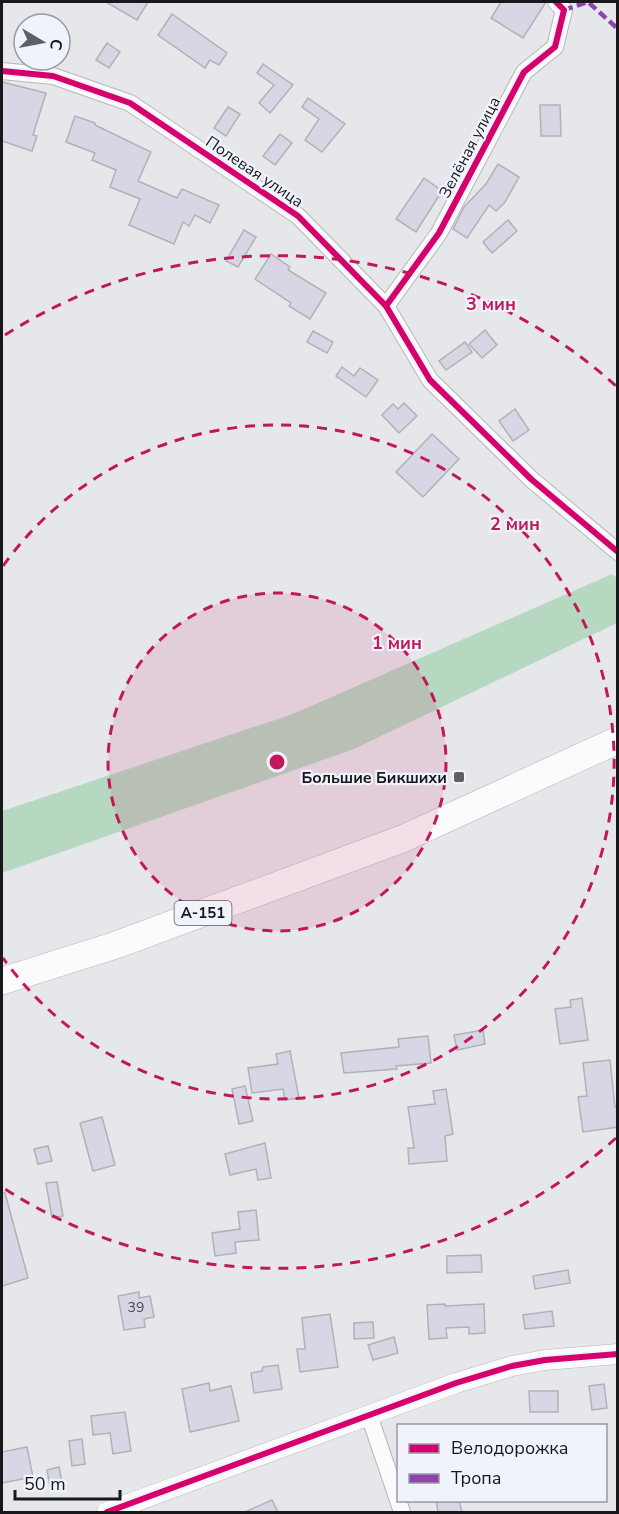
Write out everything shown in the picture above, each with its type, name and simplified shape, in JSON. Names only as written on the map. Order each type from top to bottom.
[{"type":"highway","name":"А-151","points":[[2,981],[116,945],[402,839],[618,740]]},
{"type":"street","name":"Зелёная улица","points":[[386,306],[439,232],[524,72],[555,47],[564,10],[556,2]]},
{"type":"street","name":"Полевая улица","points":[[2,70],[53,76],[130,103],[298,216],[386,306],[430,380],[531,479],[618,552]]},
{"type":"street","points":[[107,1512],[456,1383],[512,1366],[545,1360],[618,1354]]},
{"type":"street","points":[[369,1415],[397,1497]]},
{"type":"green space","points":[[612,574],[617,578],[617,623],[354,749],[2,873],[2,811],[293,714]]},
{"type":"building","points":[[106,2],[148,2],[137,20]]},
{"type":"building","points":[[501,2],[546,2],[523,38],[491,18]]},
{"type":"building","points":[[172,14],[227,53],[219,65],[210,60],[205,68],[158,35]]},
{"type":"building","points":[[107,43],[120,52],[109,68],[96,60]]},
{"type":"building","points":[[263,64],[293,85],[270,113],[259,103],[274,85],[257,73]]},
{"type":"building","points":[[2,82],[46,93],[33,135],[37,136],[32,151],[2,141]]},
{"type":"building","points":[[308,98],[345,124],[322,152],[305,140],[319,119],[302,107]]},
{"type":"building","points":[[540,105],[560,105],[561,136],[541,136]]},
{"type":"building","points":[[228,107],[240,114],[226,136],[214,128]]},
{"type":"building","points":[[75,116],[95,123],[151,152],[138,181],[177,198],[182,189],[219,205],[210,223],[195,215],[189,226],[183,222],[174,244],[129,225],[140,199],[110,187],[116,170],[92,160],[95,153],[66,142]]},
{"type":"building","points":[[280,134],[292,143],[275,165],[263,156]]},
{"type":"building","points":[[498,164],[519,177],[505,202],[496,211],[489,205],[467,238],[453,229],[464,207],[486,184]]},
{"type":"building","points":[[424,178],[442,191],[416,232],[396,219]]},
{"type":"building","points":[[508,220],[517,231],[492,253],[483,242]]},
{"type":"building","points":[[244,230],[256,237],[238,267],[226,261]]},
{"type":"building","points":[[271,254],[290,267],[288,270],[326,293],[310,319],[289,306],[291,303],[255,279]]},
{"type":"building","points":[[485,330],[497,345],[482,358],[469,344]]},
{"type":"building","points":[[313,331],[333,342],[327,353],[307,342]]},
{"type":"building","points":[[465,342],[472,352],[446,370],[439,361]]},
{"type":"building","points":[[342,367],[354,376],[360,368],[378,380],[366,397],[336,376]]},
{"type":"building","points":[[404,403],[417,416],[399,433],[382,415],[393,404],[398,409]]},
{"type":"building","points":[[515,409],[529,430],[513,441],[499,421]]},
{"type":"building","points":[[432,434],[459,459],[423,497],[396,472]]},
{"type":"building","points":[[582,998],[588,1040],[560,1044],[555,1009],[571,1007],[570,1000]]},
{"type":"building","points":[[483,1030],[485,1044],[457,1050],[454,1035]]},
{"type":"building","points":[[428,1036],[431,1063],[396,1066],[397,1069],[344,1073],[341,1053],[399,1047],[398,1039]]},
{"type":"building","points":[[290,1051],[299,1098],[285,1100],[283,1089],[252,1093],[248,1068],[278,1064],[276,1054]]},
{"type":"building","points":[[610,1060],[615,1107],[618,1106],[618,1127],[583,1132],[578,1097],[587,1096],[583,1063]]},
{"type":"building","points":[[245,1086],[253,1121],[239,1124],[232,1089]]},
{"type":"building","points":[[446,1089],[453,1134],[445,1136],[447,1161],[409,1164],[408,1148],[414,1148],[408,1107],[435,1104],[433,1091]]},
{"type":"building","points":[[102,1117],[115,1165],[93,1171],[80,1123]]},
{"type":"building","points":[[265,1143],[271,1178],[258,1180],[256,1169],[230,1175],[225,1154]]},
{"type":"building","points":[[48,1146],[52,1161],[38,1164],[34,1149]]},
{"type":"building","points":[[57,1182],[63,1216],[52,1218],[46,1183]]},
{"type":"building","points":[[2,1193],[5,1193],[28,1278],[2,1286]]},
{"type":"building","points":[[256,1210],[259,1240],[235,1242],[236,1253],[215,1256],[212,1233],[240,1229],[238,1212]]},
{"type":"building","points":[[481,1255],[482,1272],[447,1273],[447,1256]]},
{"type":"building","points":[[568,1270],[570,1283],[535,1289],[533,1276]]},
{"type":"building","points":[[139,1292],[139,1298],[150,1296],[154,1317],[144,1319],[145,1327],[124,1330],[118,1296]]},
{"type":"building","points":[[445,1304],[445,1306],[484,1304],[485,1333],[469,1334],[469,1327],[446,1328],[447,1338],[429,1339],[427,1305]]},
{"type":"building","points":[[552,1311],[554,1326],[525,1329],[523,1315]]},
{"type":"building","points":[[330,1314],[338,1367],[300,1372],[297,1349],[305,1349],[302,1318]]},
{"type":"building","points":[[373,1322],[374,1338],[354,1339],[354,1323]]},
{"type":"building","points":[[394,1337],[398,1353],[373,1360],[368,1345]]},
{"type":"building","points":[[278,1365],[282,1389],[254,1393],[251,1373],[262,1371],[263,1367]]},
{"type":"building","points":[[209,1383],[210,1391],[231,1386],[239,1421],[190,1432],[182,1389]]},
{"type":"building","points":[[604,1384],[607,1408],[592,1410],[589,1386]]},
{"type":"building","points":[[529,1391],[558,1391],[558,1412],[530,1412]]},
{"type":"building","points":[[125,1412],[131,1451],[113,1454],[110,1433],[93,1435],[91,1416]]},
{"type":"building","points":[[82,1439],[85,1464],[72,1466],[69,1441]]},
{"type":"building","points":[[27,1447],[33,1477],[2,1483],[2,1452]]},
{"type":"building","points":[[59,1467],[62,1483],[50,1486],[47,1470]]},
{"type":"building","points":[[272,1500],[278,1512],[245,1512]]},
{"type":"building","points":[[436,1502],[460,1502],[462,1512],[438,1512]]},
{"type":"marked path","points":[[564,10],[588,2],[618,29]]},
{"type":"cycle path","points":[[386,306],[439,233],[524,72],[555,47],[564,10],[556,2]]},
{"type":"cycle path","points":[[2,71],[53,76],[130,103],[298,216],[386,306],[430,380],[531,479],[618,552]]},
{"type":"cycle path","points":[[107,1512],[456,1383],[512,1366],[545,1360],[618,1354]]},
{"type":"place","name":"Большие Бикшихи","points":[[459,777]]}]
